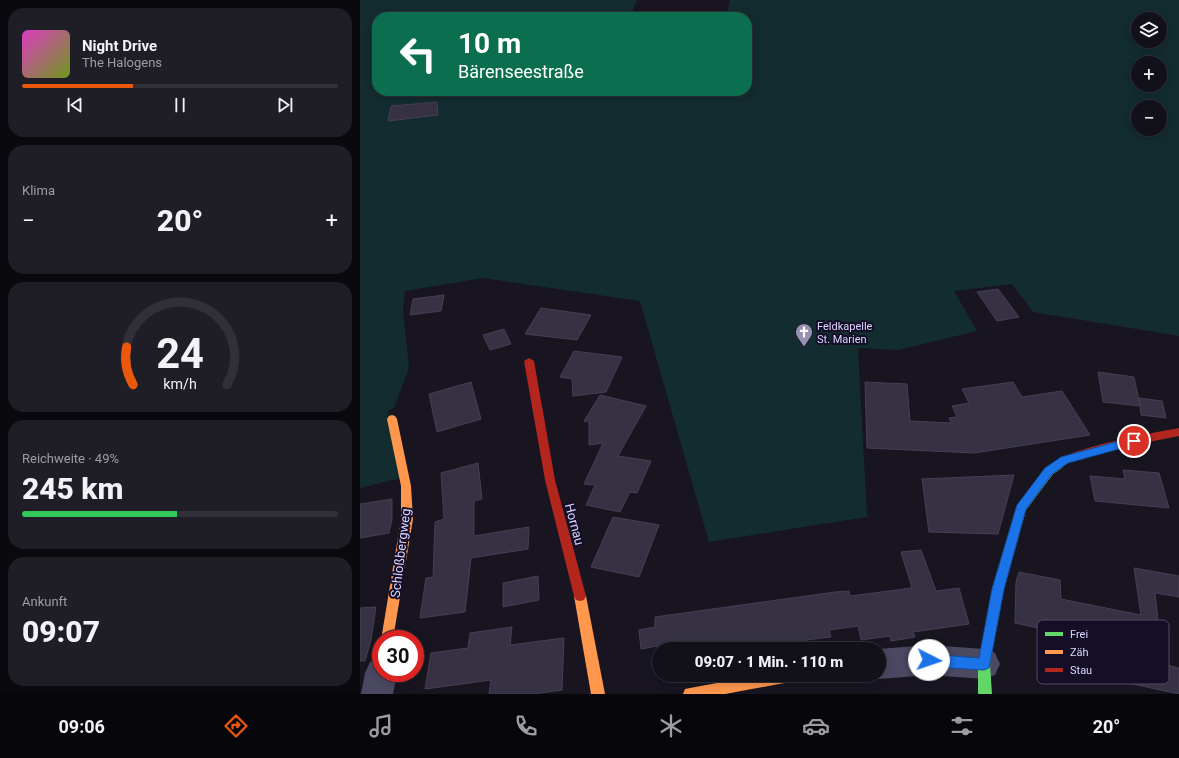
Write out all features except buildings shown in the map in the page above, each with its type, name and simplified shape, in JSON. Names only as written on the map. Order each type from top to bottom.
[{"type":"street","name":"Hornau","points":[[529,360],[550,480],[579,592],[598,694]]},
{"type":"street","name":"Schloßbergweg","points":[[388,630],[407,519],[406,486],[392,419]]},
{"type":"street","points":[[985,694],[984,664],[998,589],[1021,508],[1049,471],[1064,460],[1118,444],[1179,432]]},
{"type":"street","points":[[886,663],[929,660],[984,664]]},
{"type":"street","points":[[377,694],[379,682]]},
{"type":"street","points":[[690,694],[756,682]]},
{"type":"green space","points":[[360,0],[637,0],[632,12],[372,12],[372,96],[752,96],[752,12],[727,12],[730,0],[1179,0],[1179,336],[1033,312],[1012,284],[954,291],[977,331],[898,350],[858,348],[867,517],[709,542],[640,301],[483,278],[405,291],[403,311],[409,368],[394,408],[388,411],[401,478],[360,488]]},
{"type":"traffic: fast","points":[[985,694],[984,664],[998,589],[1021,508],[1049,471],[1058,465]]},
{"type":"traffic: slow","points":[[388,630],[407,519],[406,486],[392,419]]},
{"type":"traffic: slow","points":[[580,596],[598,694]]},
{"type":"traffic: slow","points":[[690,694],[756,682]]},
{"type":"traffic: jam","points":[[529,361],[550,480],[580,596]]},
{"type":"traffic: jam","points":[[1058,465],[1065,460],[1119,444],[1179,432]]},
{"type":"place","name":"Feldkapelle St. Marien","points":[[804,347]]},
{"type":"route","points":[[929,660],[984,664],[998,589],[1021,508],[1049,471],[1064,460],[1118,444],[1134,441]]}]
